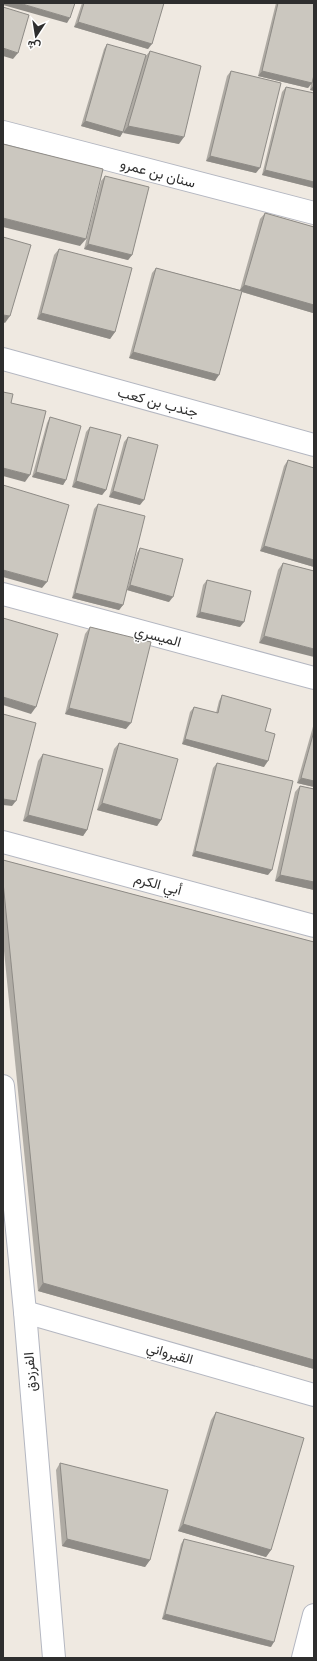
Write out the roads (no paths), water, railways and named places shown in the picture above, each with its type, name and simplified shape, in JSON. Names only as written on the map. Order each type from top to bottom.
[{"type":"street","name":"سنان بن عمرو","points":[[3,132],[314,213]]},
{"type":"street","name":"جندب بن كعب","points":[[3,359],[314,445]]},
{"type":"street","name":"الميسري","points":[[3,594],[314,678]]},
{"type":"street","name":"أبي الكرم","points":[[3,842],[314,926]]},
{"type":"street","name":"الفرزدق","points":[[3,1086],[25,1312],[54,1658]]},
{"type":"street","name":"القيرواني","points":[[25,1312],[314,1395]]},
{"type":"street","points":[[303,1658],[314,1614]]}]
